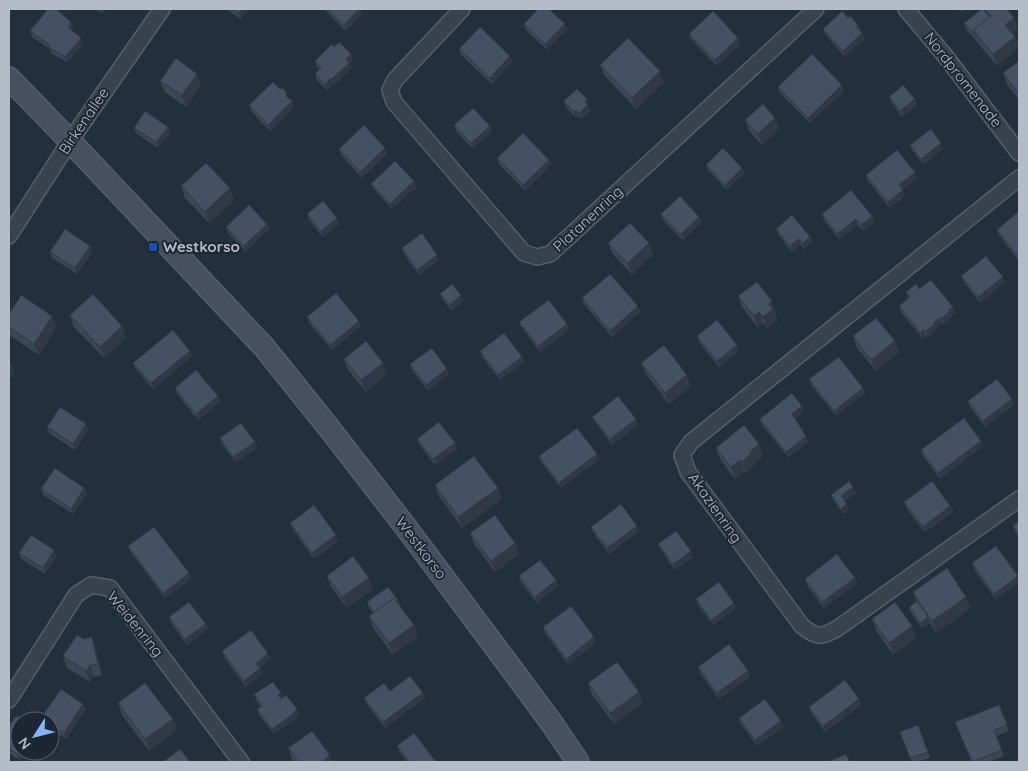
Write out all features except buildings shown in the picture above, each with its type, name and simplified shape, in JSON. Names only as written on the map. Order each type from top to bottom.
[{"type":"street","name":"Birkenallee","points":[[9,236],[70,140],[162,9]]},
{"type":"street","name":"Platanenring","points":[[462,9],[399,75],[390,90],[394,102],[524,253],[537,257],[550,254],[816,9]]},
{"type":"street","name":"Nordpromenade","points":[[906,9],[946,57],[1019,153]]},
{"type":"street","name":"Westkorso","points":[[9,78],[247,328],[284,372],[414,538],[553,725],[578,762]]},
{"type":"street","name":"Akazienring","points":[[1019,178],[691,442],[682,455],[688,472],[802,626],[812,634],[825,635],[838,628],[1019,499]]},
{"type":"street","name":"Weidenring","points":[[9,700],[76,595],[91,585],[110,588],[241,762]]},
{"type":"place","name":"Westkorso","points":[[153,247]]}]
